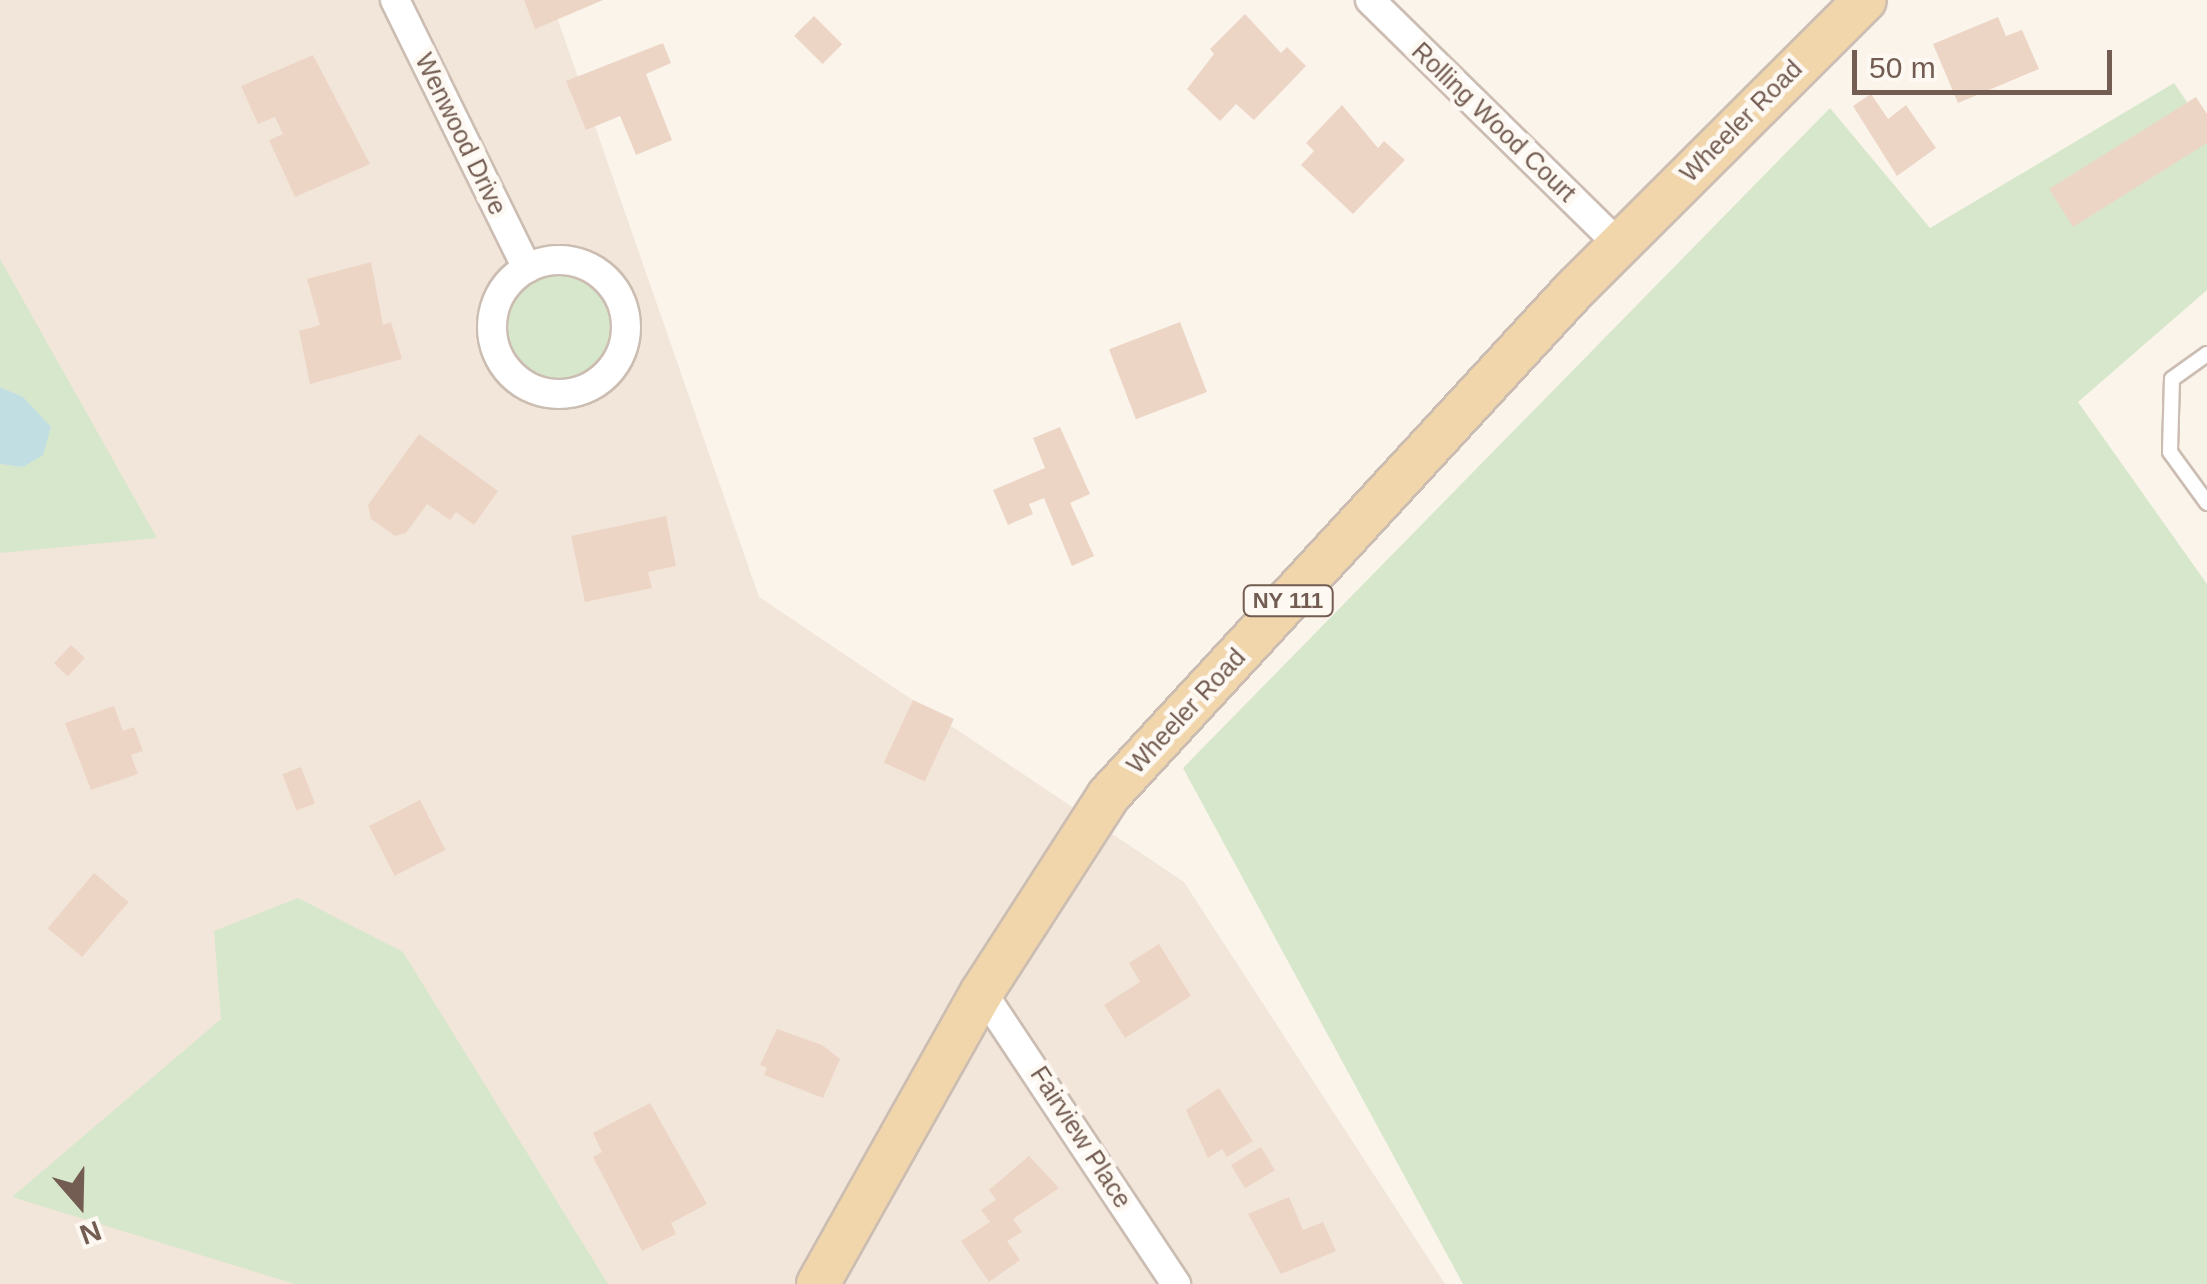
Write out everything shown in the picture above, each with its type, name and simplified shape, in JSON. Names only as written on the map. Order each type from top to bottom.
[{"type":"main road","name":"Wheeler Road","points":[[818,1284],[982,992],[1109,795],[1619,245],[1865,0]]},
{"type":"street","name":"Wenwood Drive","points":[[395,0],[527,268]]},
{"type":"street","name":"Rolling Wood Court","points":[[1370,0],[1619,245]]},
{"type":"street","points":[[568,260],[606,279],[619,296],[626,337],[608,374],[590,387],[568,395],[534,389],[505,369],[494,348],[496,302],[527,268],[568,260]]},
{"type":"street","name":"Fairview Place","points":[[982,992],[1176,1284]]},
{"type":"lane","points":[[2207,354],[2172,380],[2170,452],[2207,503]]},
{"type":"shaded area","points":[[0,0],[551,0],[759,597],[1184,882],[1445,1284],[0,1284]]},
{"type":"green space","points":[[2174,83],[2207,131],[2207,290],[2078,402],[2207,584],[2207,1284],[1463,1284],[1183,768],[1830,108],[1930,228]]},
{"type":"green space","points":[[0,259],[157,538],[0,553],[0,464],[23,467],[23,397],[0,387]]},
{"type":"green space","points":[[559,271],[580,275],[599,287],[611,306],[615,327],[611,348],[599,367],[580,379],[559,383],[538,379],[519,367],[507,348],[503,327],[507,306],[519,287],[538,275]]},
{"type":"green space","points":[[298,898],[403,952],[608,1284],[295,1284],[12,1197],[221,1019],[214,931]]},
{"type":"water","points":[[0,387],[23,397],[51,427],[43,455],[23,467],[0,464]]},
{"type":"building","points":[[524,0],[603,0],[535,29]]},
{"type":"building","points":[[1245,14],[1281,53],[1287,47],[1306,66],[1254,120],[1236,104],[1220,121],[1187,89],[1214,54],[1210,49]]},
{"type":"building","points":[[814,16],[842,44],[822,64],[794,36]]},
{"type":"building","points":[[1998,17],[2006,36],[2022,30],[2039,69],[1958,103],[1933,44]]},
{"type":"building","points":[[663,43],[671,63],[646,74],[672,140],[636,155],[620,116],[586,130],[566,81]]},
{"type":"building","points":[[313,55],[370,164],[295,197],[269,140],[283,134],[275,117],[258,124],[241,86]]},
{"type":"building","points":[[1871,94],[1888,119],[1906,105],[1936,148],[1897,176],[1853,106]]},
{"type":"building","points":[[2196,97],[2207,114],[2207,143],[2073,227],[2049,189]]},
{"type":"building","points":[[1342,105],[1378,148],[1384,141],[1405,160],[1353,214],[1301,165],[1314,151],[1306,143]]},
{"type":"building","points":[[371,262],[383,325],[391,322],[402,359],[310,384],[299,331],[320,325],[307,279]]},
{"type":"building","points":[[1180,322],[1207,392],[1136,419],[1109,349]]},
{"type":"building","points":[[1060,427],[1090,494],[1070,503],[1094,556],[1072,566],[1044,498],[1029,504],[1033,514],[1008,525],[993,490],[1045,468],[1033,438]]},
{"type":"building","points":[[419,434],[498,491],[474,525],[456,512],[450,520],[427,504],[406,533],[395,536],[371,519],[368,505]]},
{"type":"building","points":[[666,516],[676,566],[648,572],[652,588],[585,602],[571,536]]},
{"type":"building","points":[[71,645],[85,658],[68,676],[54,663]]},
{"type":"building","points":[[913,700],[954,719],[925,782],[884,763]]},
{"type":"building","points":[[114,706],[123,731],[134,727],[143,751],[131,755],[138,774],[91,790],[65,723]]},
{"type":"building","points":[[301,767],[315,803],[296,811],[282,774]]},
{"type":"building","points":[[420,800],[445,850],[395,876],[369,826]]},
{"type":"building","points":[[94,873],[128,902],[82,957],[48,928]]},
{"type":"building","points":[[1159,944],[1191,996],[1125,1038],[1104,1005],[1140,982],[1129,963]]},
{"type":"building","points":[[777,1029],[822,1045],[840,1059],[823,1098],[764,1075],[767,1068],[760,1065]]},
{"type":"building","points":[[1219,1088],[1253,1141],[1227,1157],[1222,1149],[1208,1158],[1186,1110]]},
{"type":"building","points":[[650,1103],[707,1204],[671,1223],[676,1234],[642,1251],[593,1157],[602,1152],[593,1133]]},
{"type":"building","points":[[1261,1147],[1275,1170],[1245,1188],[1231,1165]]},
{"type":"building","points":[[1029,1156],[1059,1188],[1013,1219],[1022,1232],[1007,1241],[1020,1260],[989,1282],[961,1241],[990,1222],[981,1210],[996,1200],[989,1190]]},
{"type":"building","points":[[1289,1197],[1303,1230],[1323,1222],[1336,1251],[1281,1274],[1248,1214]]}]
